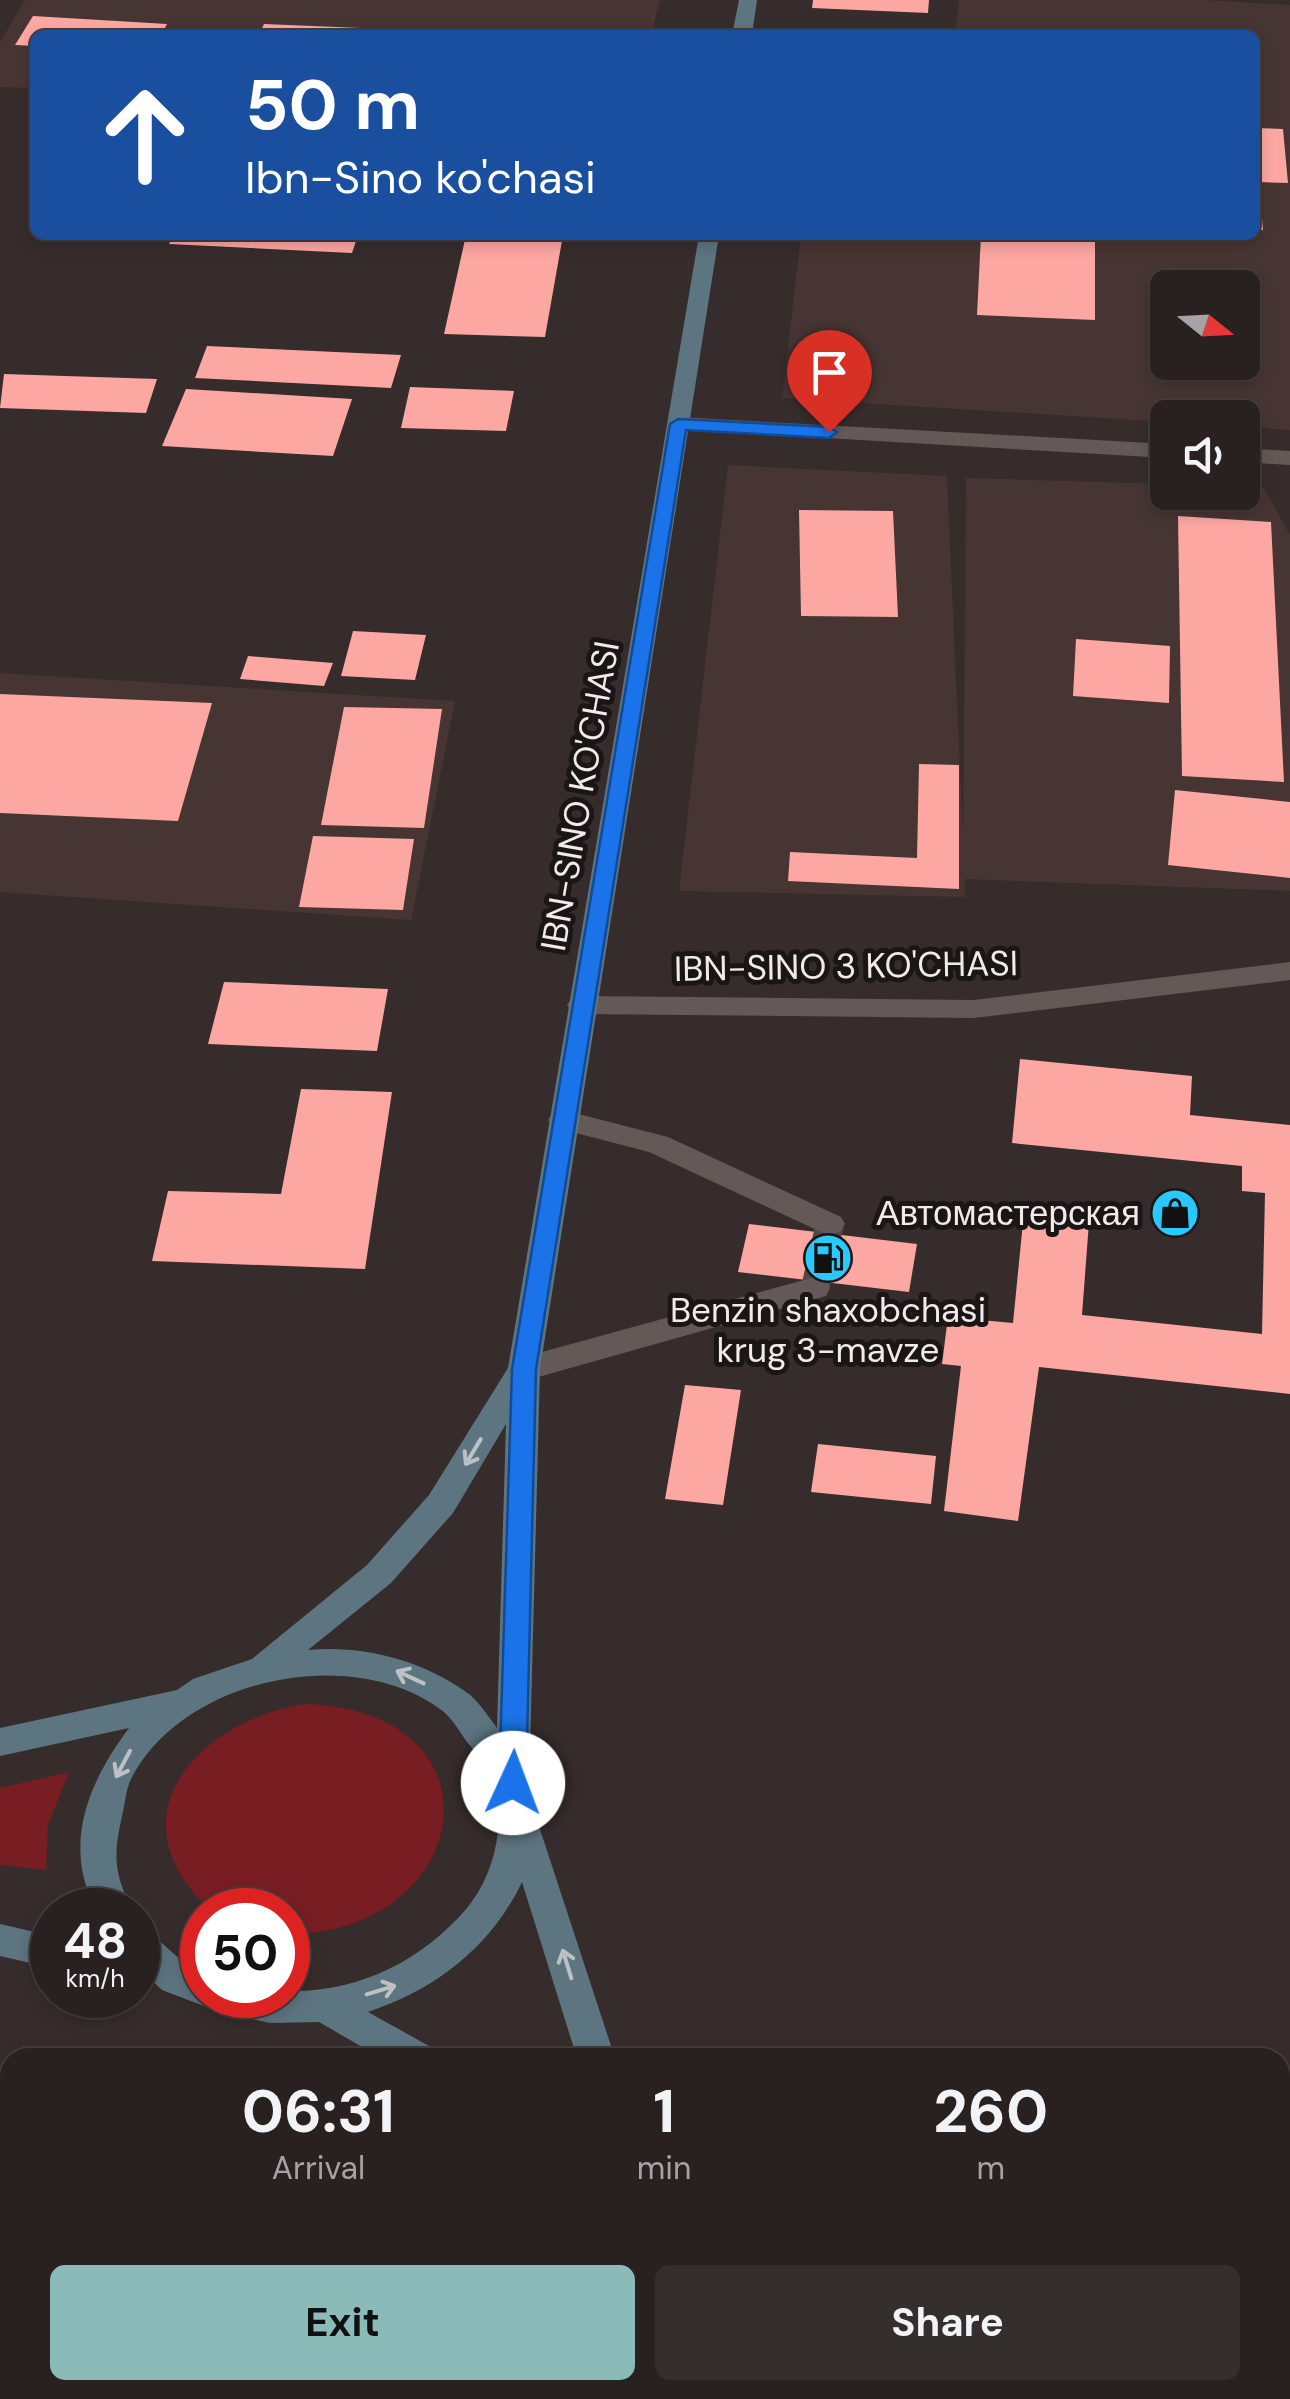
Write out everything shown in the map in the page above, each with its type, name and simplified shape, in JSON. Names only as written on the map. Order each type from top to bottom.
[{"type":"main road","points":[[743,30],[748,0]]},
{"type":"main road","name":"IBN-SINO KO'CHASI","points":[[524,1369],[708,240]]},
{"type":"main road","points":[[0,1742],[177,1704],[266,1665],[378,1574],[442,1504],[524,1369]]},
{"type":"main road","points":[[310,2007],[326,2007],[404,1983],[468,1936],[506,1876],[515,1797],[524,1369]]},
{"type":"main road","points":[[266,1665],[331,1659],[392,1669],[447,1695],[488,1734],[515,1797],[593,2048]]},
{"type":"main road","points":[[104,1888],[98,1874],[100,1811],[128,1752],[177,1704]]},
{"type":"main road","points":[[0,1940],[30,1947]]},
{"type":"main road","points":[[326,2007],[398,2048]]},
{"type":"street","points":[[678,424],[1150,450]]},
{"type":"street","points":[[1260,456],[1290,458]]},
{"type":"street","name":"IBN-SINO 3 KO'CHASI","points":[[581,1005],[974,1009],[1290,971]]},
{"type":"street","points":[[563,1120],[658,1144],[830,1224]]},
{"type":"street","points":[[524,1369],[815,1288]]},
{"type":"shaded area","points":[[25,0],[660,0],[652,30],[30,30],[30,88],[0,87],[0,42]]},
{"type":"shaded area","points":[[959,0],[1204,0],[1290,5],[1290,430],[1260,428],[1260,400],[1150,400],[1150,421],[782,398],[800,240],[1260,240],[1260,30],[956,30]]},
{"type":"shaded area","points":[[728,465],[947,476],[963,837],[966,478],[1150,483],[1150,510],[1260,510],[1260,488],[1264,488],[1290,535],[1290,891],[965,879],[965,897],[679,891]]},
{"type":"shaded area","points":[[0,673],[455,701],[411,920],[0,892]]},
{"type":"shaded area","points":[[305,1704],[371,1716],[415,1743],[439,1780],[443,1822],[429,1863],[398,1899],[350,1924],[310,1930],[310,1888],[192,1888],[179,1871],[167,1837],[168,1805],[181,1776],[203,1750],[232,1729],[267,1713]]},
{"type":"shaded area","points":[[69,1772],[48,1825],[46,1870],[0,1865],[0,1788]]},
{"type":"building","points":[[813,0],[929,0],[928,13],[812,8]]},
{"type":"building","points":[[33,16],[167,24],[164,30],[30,30],[30,46],[15,45]]},
{"type":"building","points":[[264,24],[409,30],[261,30]]},
{"type":"building","points":[[1260,128],[1283,129],[1288,183],[1260,182]]},
{"type":"building","points":[[171,240],[356,240],[352,253],[169,244]]},
{"type":"building","points":[[465,240],[562,240],[545,337],[444,334]]},
{"type":"building","points":[[981,240],[1095,240],[1095,320],[977,315]]},
{"type":"building","points":[[207,346],[401,355],[391,388],[195,378]]},
{"type":"building","points":[[4,374],[157,379],[146,413],[0,408]]},
{"type":"building","points":[[410,387],[514,391],[506,431],[401,428]]},
{"type":"building","points":[[186,389],[352,399],[333,456],[162,446]]},
{"type":"building","points":[[799,510],[893,511],[898,617],[801,616]]},
{"type":"building","points":[[1178,516],[1271,522],[1284,782],[1182,776]]},
{"type":"building","points":[[353,631],[426,635],[415,680],[341,676]]},
{"type":"building","points":[[1076,639],[1170,646],[1169,703],[1073,696]]},
{"type":"building","points":[[248,656],[333,663],[324,686],[240,679]]},
{"type":"building","points":[[0,694],[212,703],[178,821],[0,813]]},
{"type":"building","points":[[344,707],[442,709],[424,828],[321,825]]},
{"type":"building","points":[[919,764],[959,765],[959,889],[788,881],[790,852],[917,858]]},
{"type":"building","points":[[1175,790],[1290,802],[1290,878],[1168,865]]},
{"type":"building","points":[[313,836],[414,839],[403,910],[299,907]]},
{"type":"building","points":[[224,982],[388,989],[377,1051],[208,1044]]},
{"type":"building","points":[[1020,1059],[1192,1076],[1190,1115],[1290,1125],[1290,1394],[1039,1367],[1018,1521],[944,1511],[961,1366],[942,1364],[948,1317],[1013,1323],[1025,1202],[1090,1209],[1082,1315],[1262,1334],[1265,1193],[1242,1191],[1242,1166],[1012,1143]]},
{"type":"building","points":[[301,1089],[392,1092],[365,1269],[152,1261],[168,1191],[281,1194]]},
{"type":"building","name":"Benzin shaxobchasi krug 3-mavze","points":[[749,1224],[917,1244],[909,1292],[738,1272]]},
{"type":"building","points":[[685,1385],[741,1390],[723,1505],[665,1499]]},
{"type":"building","points":[[818,1444],[936,1456],[931,1504],[811,1492]]},
{"type":"tunnel","points":[[815,1288],[830,1224]]},
{"type":"place","name":"Автомастерская","points":[[1175,1213]]},
{"type":"place","name":"Benzin shaxobchasi krug 3-mavze","points":[[828,1258]]},
{"type":"route","points":[[513,1783],[524,1369],[678,424],[829,432]]}]
